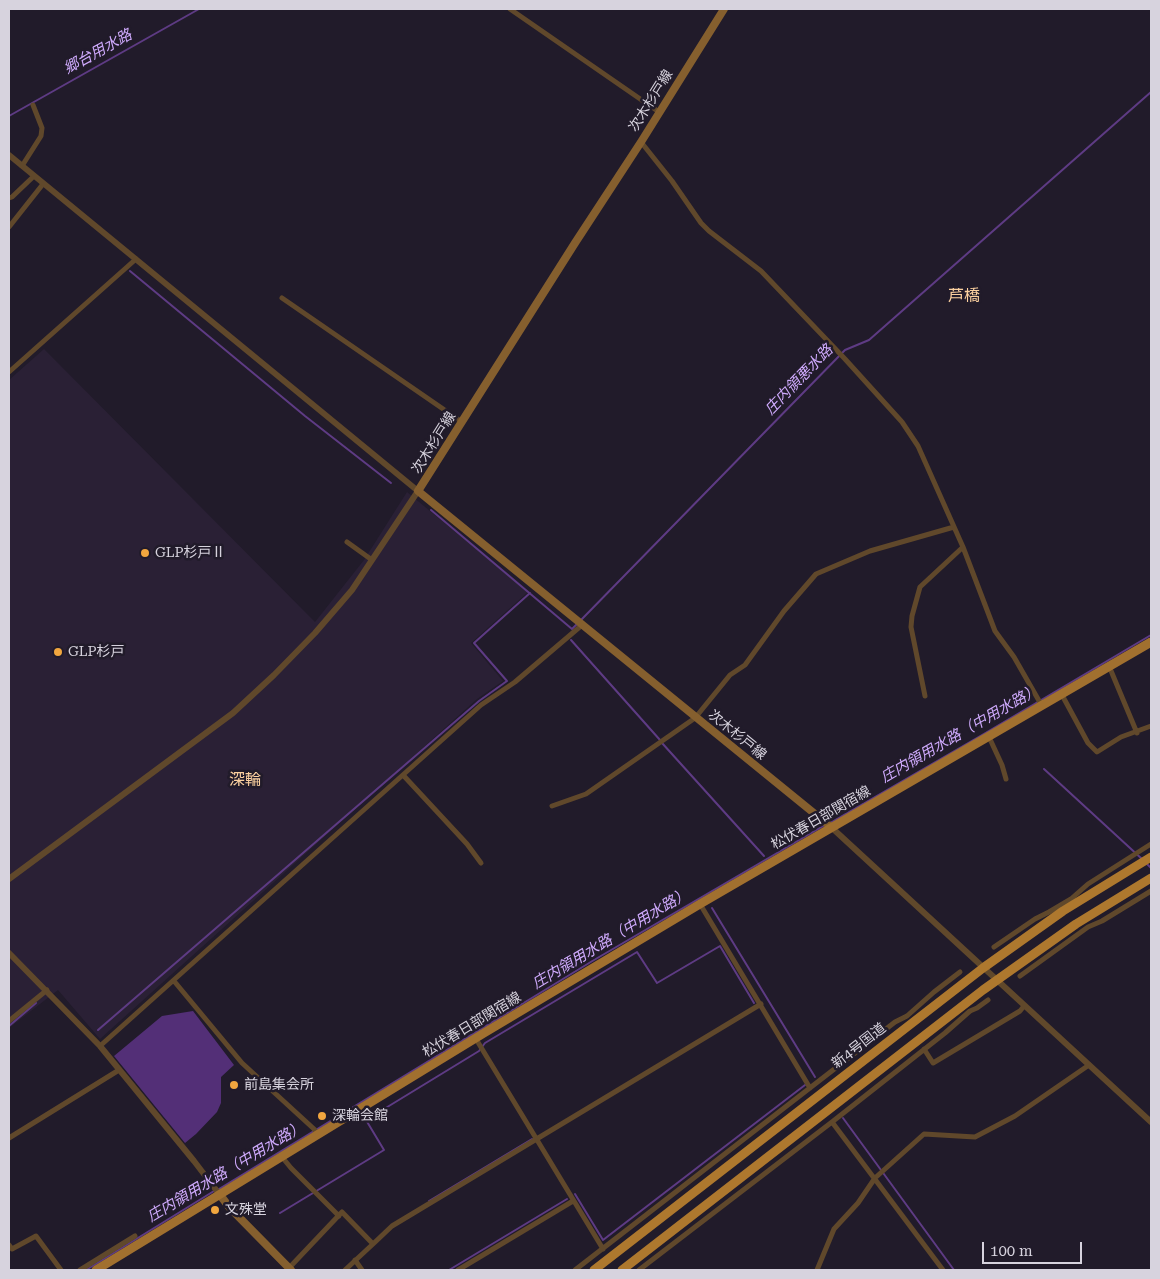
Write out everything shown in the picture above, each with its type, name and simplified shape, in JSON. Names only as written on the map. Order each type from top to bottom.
[{"type":"highway","name":"新4号国道","points":[[594,1270],[918,1012],[983,968],[1062,908],[1151,857]]},
{"type":"highway","points":[[625,1270],[959,1014],[996,980],[1078,928],[1151,878]]},
{"type":"main road","name":"次木杉戸線","points":[[724,9],[418,491],[695,718],[832,827]]},
{"type":"main road","name":"松伏春日部関宿線","points":[[91,1269],[220,1196],[700,904],[1151,642]]},
{"type":"main road","points":[[220,1196],[290,1269]]},
{"type":"street","points":[[510,9],[660,112]]},
{"type":"street","points":[[22,166],[41,136],[42,128],[33,105]]},
{"type":"street","points":[[641,142],[672,181],[701,223],[761,271],[902,422],[918,446],[964,548],[995,630],[1014,657],[1043,706]]},
{"type":"street","points":[[9,155],[418,491],[352,590],[315,633],[274,675],[233,713],[9,880]]},
{"type":"street","points":[[9,198],[34,176]]},
{"type":"street","points":[[9,227],[43,184]]},
{"type":"street","points":[[9,372],[136,260]]},
{"type":"street","points":[[282,298],[462,422]]},
{"type":"street","points":[[552,806],[586,794],[695,718],[730,675],[745,665],[784,611],[816,574],[870,551],[954,527]]},
{"type":"street","points":[[347,542],[372,560]]},
{"type":"street","points":[[925,696],[911,628],[912,616],[920,587],[964,548]]},
{"type":"street","points":[[100,1046],[481,705],[515,682],[582,625]]},
{"type":"street","points":[[1109,666],[1137,733]]},
{"type":"street","points":[[1062,695],[1088,743],[1097,752],[1121,737],[1137,733],[1151,726]]},
{"type":"street","points":[[989,737],[1002,765],[1006,779]]},
{"type":"street","points":[[403,775],[467,844],[481,863]]},
{"type":"street","points":[[832,827],[1151,1122]]},
{"type":"street","points":[[994,947],[1035,919],[1062,908],[1088,884],[1151,844]]},
{"type":"street","points":[[1020,976],[1078,928],[1151,891]]},
{"type":"street","points":[[700,904],[810,1088]]},
{"type":"street","points":[[9,952],[100,1046],[194,1161],[220,1196]]},
{"type":"street","points":[[575,1270],[895,1022],[918,1012],[934,992],[960,972]]},
{"type":"street","points":[[174,981],[242,1064],[314,1130],[318,1136]]},
{"type":"street","points":[[9,1021],[46,990]]},
{"type":"street","points":[[639,1270],[924,1050],[959,1014],[988,1000]]},
{"type":"street","points":[[345,1270],[392,1226],[761,1004]]},
{"type":"street","points":[[924,1050],[933,1063],[1020,1011],[1024,1006]]},
{"type":"street","points":[[476,1039],[603,1249]]},
{"type":"street","points":[[817,1270],[834,1229],[858,1203],[875,1178],[924,1134],[975,1137],[1015,1116],[1089,1065]]},
{"type":"street","points":[[9,1138],[119,1070]]},
{"type":"street","points":[[832,1122],[942,1270]]},
{"type":"street","points":[[282,1157],[339,1216]]},
{"type":"street","points":[[458,1270],[573,1201]]},
{"type":"street","points":[[290,1269],[342,1212],[373,1244]]},
{"type":"street","points":[[9,1245],[12,1249],[36,1236],[62,1270]]},
{"type":"street","points":[[80,1270],[91,1269],[135,1236]]},
{"type":"street","points":[[355,1260],[362,1270]]},
{"type":"shaded area","points":[[44,349],[315,622],[364,560],[407,492],[528,592],[471,643],[503,681],[477,699],[100,1039],[58,990],[9,1028],[9,380]]},
{"type":"shaded area","points":[[193,1011],[234,1065],[221,1077],[221,1103],[217,1112],[185,1143],[114,1056],[162,1016]]},
{"type":"waterway","name":"郷台用水路","points":[[9,116],[199,9]]},
{"type":"waterway","name":"庄内領悪水路","points":[[581,620],[845,350],[869,340],[1151,92]]},
{"type":"waterway","points":[[130,271],[305,416],[391,483]]},
{"type":"waterway","points":[[431,510],[572,629],[577,624]]},
{"type":"waterway","points":[[98,1030],[479,701],[507,681],[474,643],[530,593]]},
{"type":"waterway","name":"庄内領用水路（中用水路）","points":[[830,823],[1151,635]]},
{"type":"waterway","points":[[571,640],[660,740]]},
{"type":"waterway","points":[[662,743],[764,856]]},
{"type":"waterway","points":[[1044,769],[1142,859]]},
{"type":"waterway","name":"庄内領用水路（中用水路）","points":[[219,1189],[594,960],[825,825]]},
{"type":"waterway","points":[[1147,864],[1151,868]]},
{"type":"waterway","points":[[712,908],[815,1077]]},
{"type":"waterway","points":[[280,1213],[384,1150],[366,1120],[479,1051],[485,1043],[637,952],[657,983],[720,946],[754,1003]]},
{"type":"waterway","points":[[9,1026],[36,1003]]},
{"type":"waterway","points":[[575,1194],[603,1240],[805,1085]]},
{"type":"waterway","points":[[843,1118],[954,1270]]},
{"type":"waterway","points":[[429,1201],[532,1139]]},
{"type":"waterway","name":"庄内領用水路（中用水路）","points":[[86,1270],[214,1191]]},
{"type":"waterway","points":[[449,1270],[567,1199]]},
{"type":"place","name":"GLP杉戸Ⅱ","points":[[145,553]]},
{"type":"place","name":"GLP杉戸","points":[[58,652]]},
{"type":"place","name":"前島集会所","points":[[234,1085]]},
{"type":"place","name":"深輪会館","points":[[322,1116]]},
{"type":"place","name":"文殊堂","points":[[215,1210]]},
{"type":"district","name":"芦橋","points":[[964,296]]},
{"type":"district","name":"深輪","points":[[245,780]]}]
